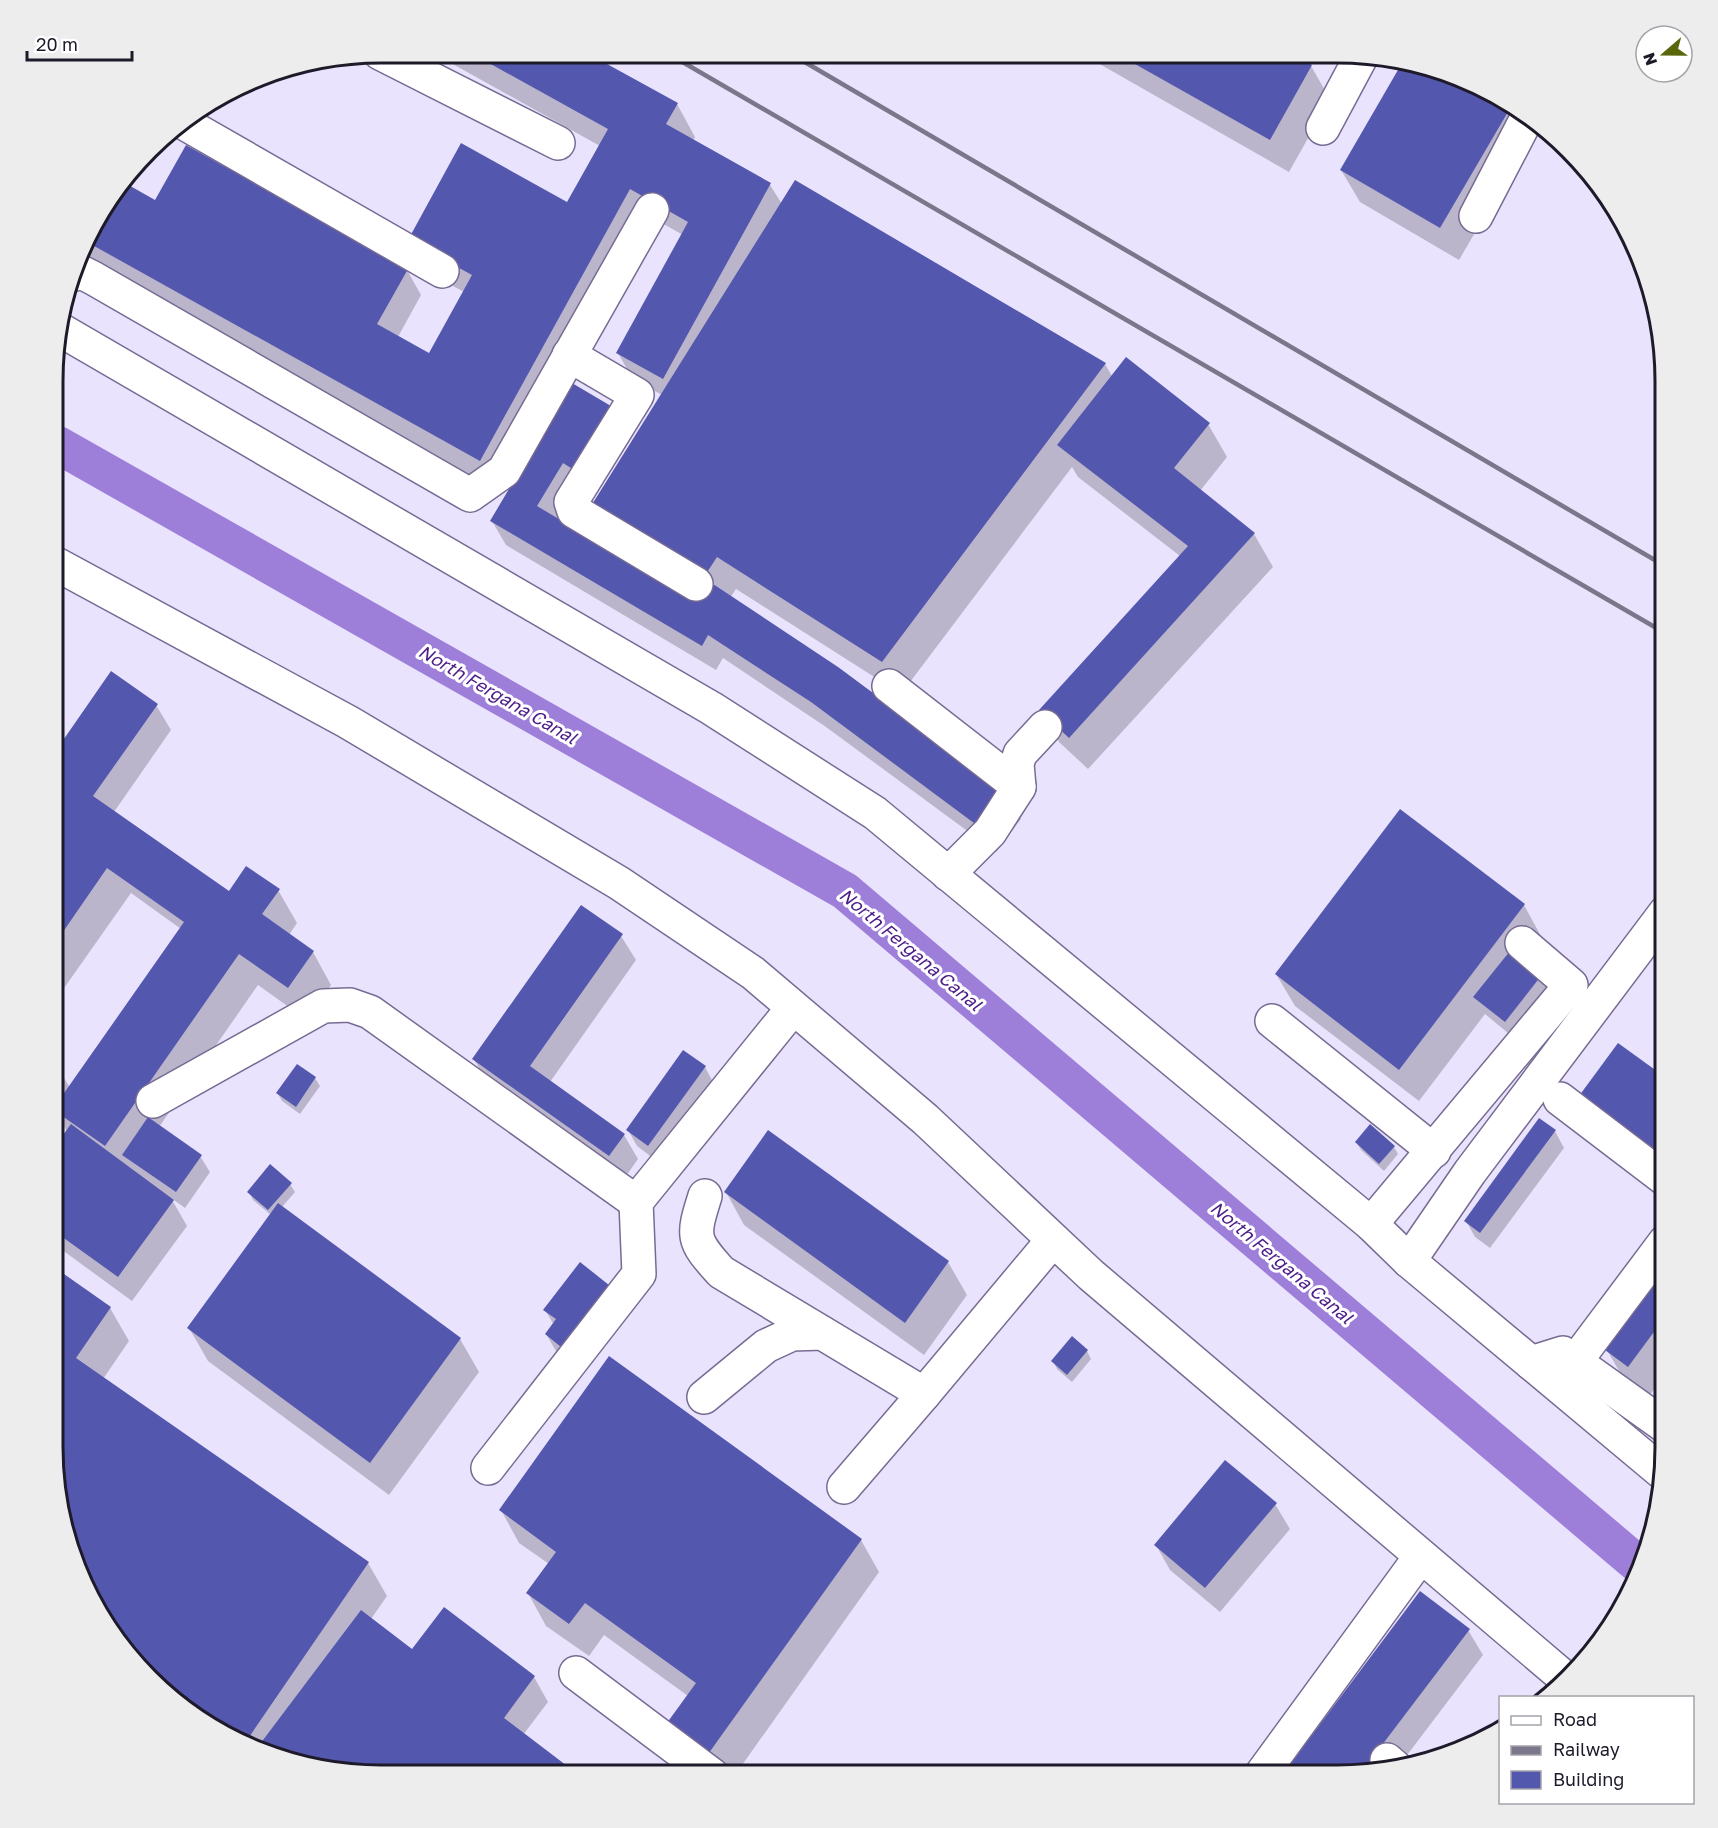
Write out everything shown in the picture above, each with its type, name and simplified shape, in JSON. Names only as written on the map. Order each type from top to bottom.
[{"type":"street","points":[[400,63],[558,143]]},
{"type":"street","points":[[1323,128],[1357,64]]},
{"type":"street","points":[[1476,216],[1524,124]]},
{"type":"street","points":[[191,127],[442,271]]},
{"type":"street","points":[[82,273],[470,495],[504,471],[652,210]]},
{"type":"street","points":[[67,334],[711,708],[875,813],[1371,1224],[1409,1261],[1654,1466]]},
{"type":"street","points":[[569,355],[637,395],[571,501],[574,511],[696,584]]},
{"type":"street","points":[[63,568],[348,722],[609,877],[753,973],[925,1119],[1091,1275],[1560,1674]]},
{"type":"street","points":[[889,686],[1019,788]]},
{"type":"street","points":[[948,874],[990,832],[1019,788],[1017,764],[1020,754],[1045,727]]},
{"type":"street","points":[[1409,1261],[1470,1172],[1655,926]]},
{"type":"street","points":[[1371,1224],[1571,985],[1522,943]]},
{"type":"street","points":[[153,1101],[323,1006],[350,1005],[370,1012],[636,1202]]},
{"type":"street","points":[[488,1468],[639,1274],[636,1202],[793,1008]]},
{"type":"street","points":[[1272,1021],[1434,1151]]},
{"type":"street","points":[[1560,1099],[1655,1171]]},
{"type":"street","points":[[705,1196],[695,1226],[700,1249],[721,1272],[924,1394]]},
{"type":"street","points":[[844,1487],[1053,1240]]},
{"type":"street","points":[[1575,1362],[1655,1255]]},
{"type":"street","points":[[704,1397],[765,1346],[792,1334],[822,1333]]},
{"type":"street","points":[[1531,1363],[1563,1353],[1655,1419]]},
{"type":"street","points":[[1268,1765],[1421,1556]]},
{"type":"street","points":[[576,1673],[699,1765]]},
{"type":"building","points":[[489,63],[605,63],[678,103],[666,124],[771,183],[663,379],[616,353],[688,222],[630,189],[480,461],[94,246],[106,222],[130,186],[155,200],[186,145],[408,269],[377,324],[429,353],[472,275],[408,240],[461,143],[567,202],[608,129]]},
{"type":"building","points":[[1133,63],[1309,63],[1312,65],[1270,140]]},
{"type":"building","points":[[1399,69],[1458,87],[1507,113],[1440,228],[1340,170]]},
{"type":"building","points":[[795,180],[1106,363],[882,662],[717,557],[704,577],[591,506]]},
{"type":"building","points":[[1126,357],[1210,423],[1174,468],[1255,533],[1069,738],[1039,710],[1188,546],[1057,445]]},
{"type":"building","points":[[572,383],[616,409],[579,473],[563,463],[537,506],[698,602],[710,582],[838,667],[1008,793],[982,829],[811,702],[708,635],[702,646],[490,521]]},
{"type":"building","points":[[111,671],[158,704],[93,796],[229,891],[246,866],[280,889],[262,914],[314,951],[288,988],[239,954],[105,1146],[63,1117],[63,1095],[184,922],[107,868],[63,932],[63,740]]},
{"type":"building","points":[[1400,809],[1525,904],[1399,1070],[1275,974]]},
{"type":"building","points":[[581,905],[623,934],[530,1066],[625,1134],[609,1156],[472,1059]]},
{"type":"building","points":[[1510,951],[1541,976],[1505,1022],[1473,997]]},
{"type":"building","points":[[1618,1043],[1655,1070],[1655,1153],[1579,1096]]},
{"type":"building","points":[[683,1050],[706,1066],[648,1146],[626,1130]]},
{"type":"building","points":[[297,1064],[316,1077],[296,1107],[276,1093]]},
{"type":"building","points":[[148,1117],[202,1155],[176,1192],[122,1155]]},
{"type":"building","points":[[1539,1118],[1556,1130],[1480,1233],[1464,1221]]},
{"type":"building","points":[[71,1124],[174,1200],[118,1277],[63,1237],[63,1135]]},
{"type":"building","points":[[1370,1124],[1395,1146],[1379,1164],[1355,1142]]},
{"type":"building","points":[[768,1130],[949,1261],[905,1323],[724,1192]]},
{"type":"building","points":[[270,1164],[292,1183],[268,1210],[247,1192]]},
{"type":"building","points":[[278,1203],[461,1338],[370,1463],[187,1328]]},
{"type":"building","points":[[580,1262],[614,1289],[566,1351],[545,1334],[556,1319],[543,1310]]},
{"type":"building","points":[[63,1273],[111,1307],[76,1358],[369,1562],[250,1736],[205,1711],[156,1672],[129,1640],[106,1606],[87,1568],[69,1509],[63,1447]]},
{"type":"building","points":[[1655,1283],[1655,1331],[1628,1367],[1605,1350]]},
{"type":"building","points":[[1072,1336],[1088,1350],[1067,1375],[1051,1361]]},
{"type":"building","points":[[609,1356],[862,1539],[706,1757],[664,1727],[696,1683],[585,1603],[569,1624],[526,1593],[556,1552],[499,1510]]},
{"type":"building","points":[[1225,1460],[1277,1503],[1205,1588],[1154,1545]]},
{"type":"building","points":[[1420,1591],[1470,1629],[1368,1763],[1290,1765]]},
{"type":"building","points":[[444,1607],[535,1676],[504,1718],[566,1765],[361,1764],[319,1759],[262,1742],[361,1610],[412,1649]]},
{"type":"waterway","name":"North Fergana Canal","points":[[63,448],[845,891],[1634,1561]]},
{"type":"railway","points":[[684,63],[1655,627]]},
{"type":"railway","points":[[806,63],[1655,560]]}]
